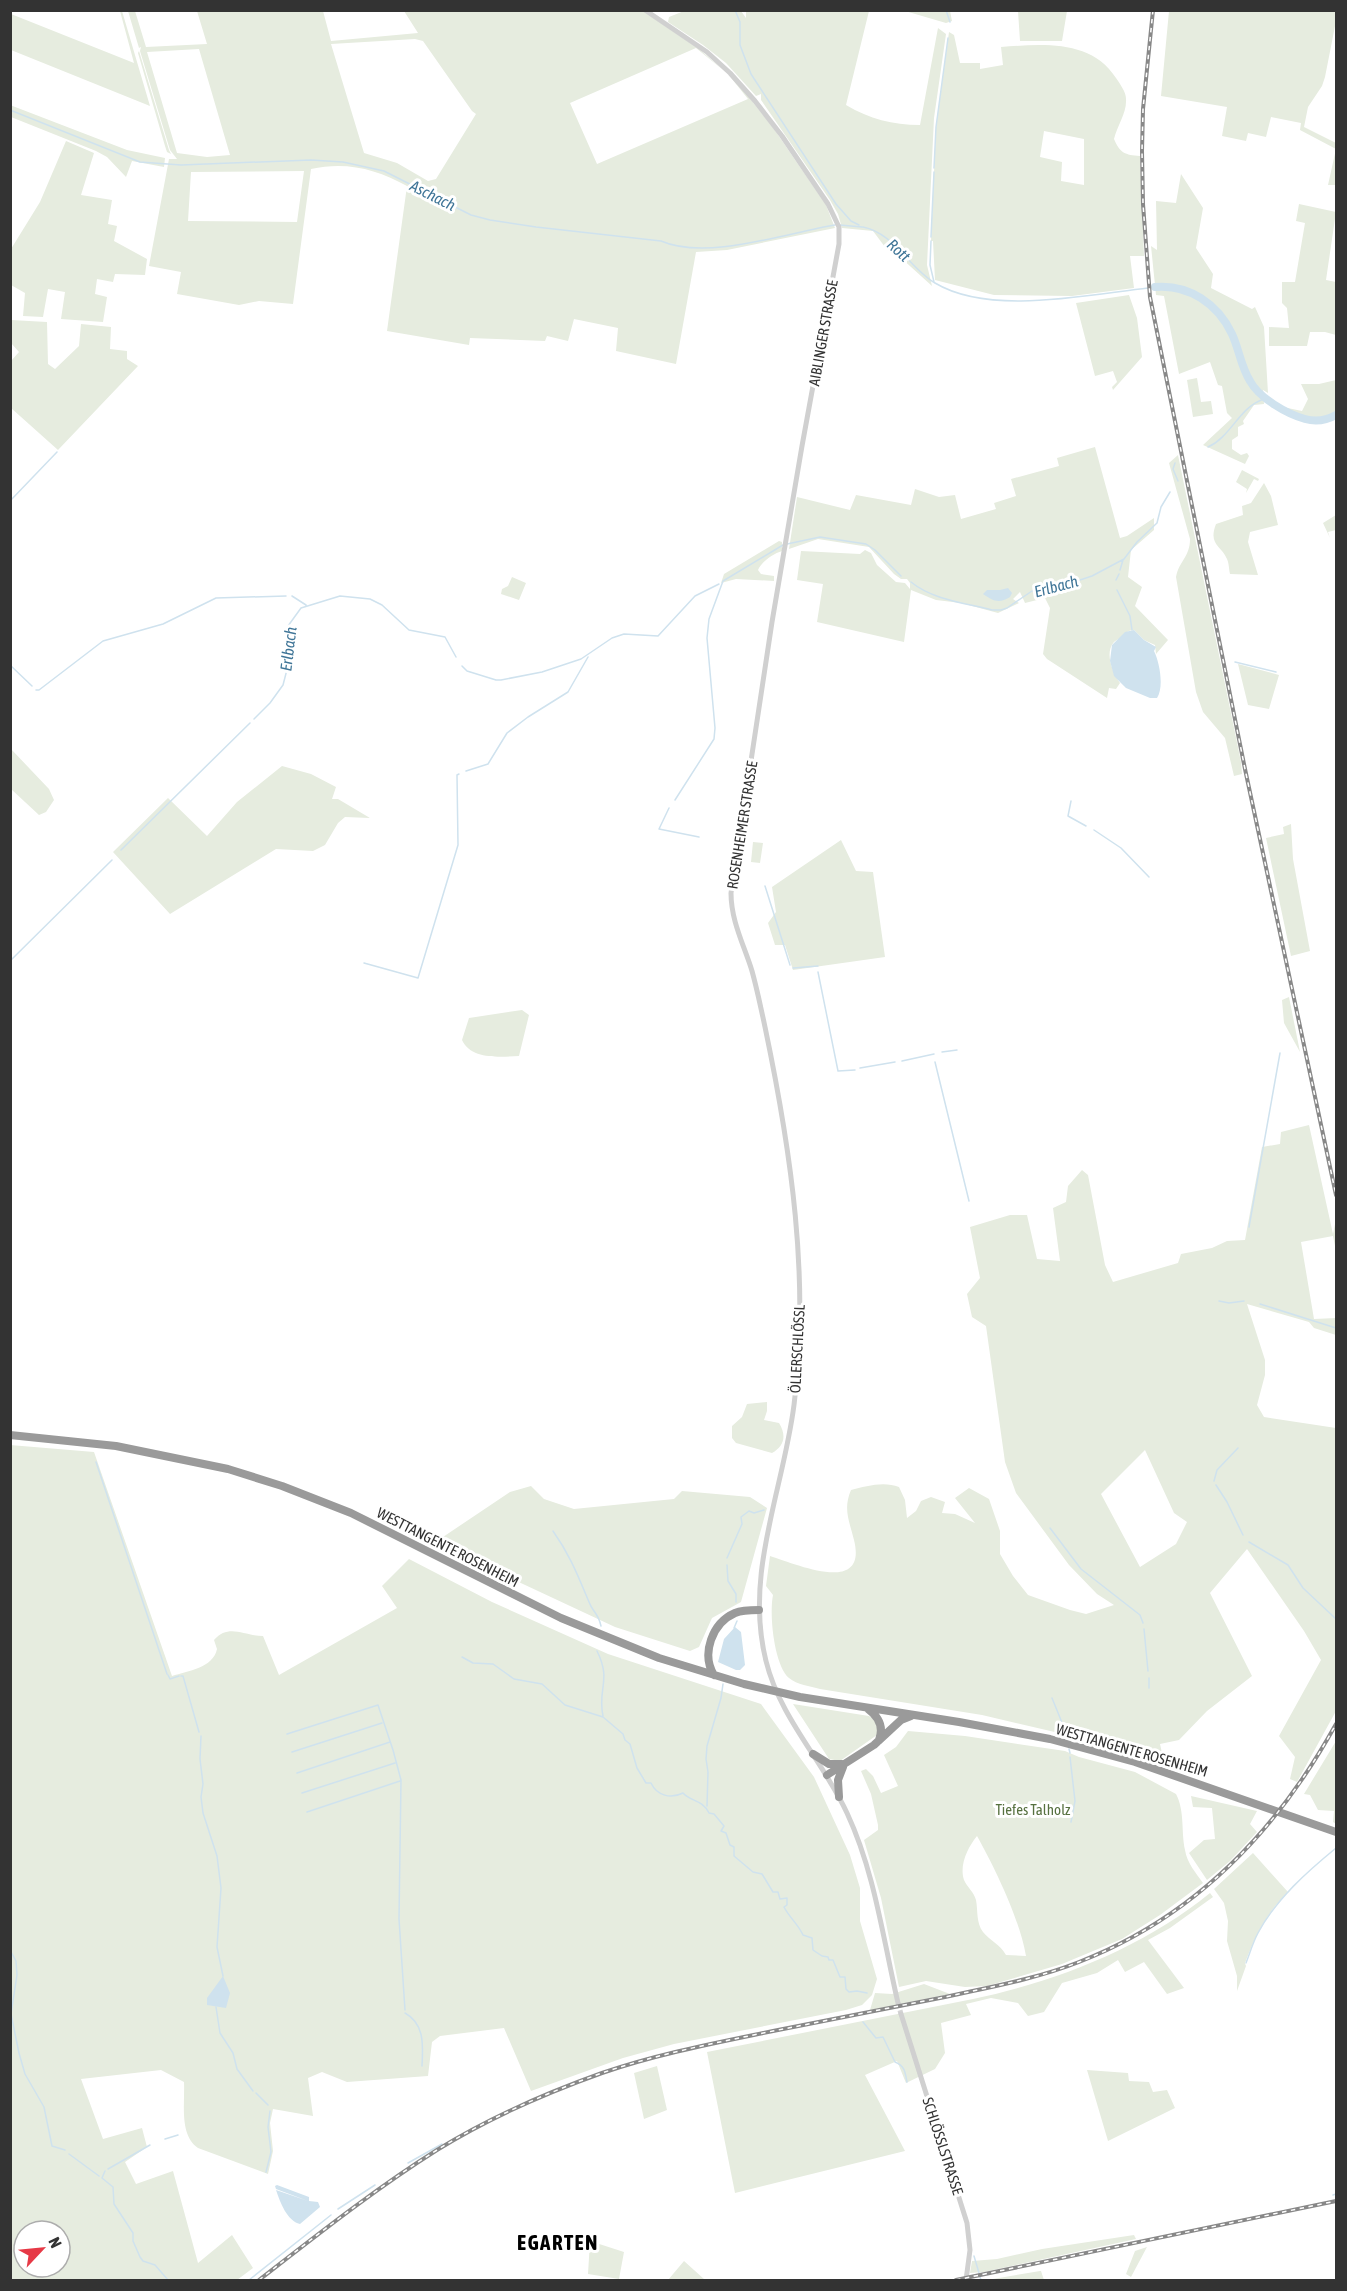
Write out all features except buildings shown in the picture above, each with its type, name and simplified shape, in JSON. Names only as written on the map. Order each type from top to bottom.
[{"type":"highway","name":"WESTTANGENTE ROSENHEIM","points":[[10,1435],[106,1445],[172,1456],[228,1469],[282,1486],[361,1517],[561,1618],[629,1647],[688,1667],[800,1697],[1050,1739],[1135,1762],[1336,1832]]},
{"type":"highway","points":[[714,1675],[708,1666],[707,1656],[714,1633],[721,1622],[739,1611],[759,1610]]},
{"type":"highway","points":[[688,1667],[696,1665],[707,1656]]},
{"type":"highway","points":[[866,1708],[876,1715],[881,1725],[879,1741]]},
{"type":"highway","points":[[827,1775],[879,1741],[896,1723],[914,1716]]},
{"type":"highway","points":[[813,1754],[829,1764],[846,1764]]},
{"type":"highway","points":[[840,1797],[839,1773],[846,1764]]},
{"type":"street","name":"AIBLINGER STRASSE","points":[[645,10],[707,52],[742,86],[792,149],[836,220],[839,244],[802,446]]},
{"type":"street","name":"ROSENHEIMER STRASSE","points":[[794,1200],[780,1102],[764,1025],[753,977],[734,919],[731,900],[772,622],[802,446]]},
{"type":"street","name":"ÖLLERSCHLÖSSL","points":[[794,1200],[800,1289],[799,1344],[790,1430],[760,1581],[761,1636],[770,1676],[783,1704],[840,1797],[858,1838],[870,1872],[898,2003]]},
{"type":"street","name":"SCHLÖSSLSTRASSE","points":[[901,2014],[967,2223],[970,2250],[966,2280]]},
{"type":"green space","points":[[120,11],[122,11],[150,106],[11,50],[11,14],[134,63]]},
{"type":"green space","points":[[128,11],[135,11],[146,47],[207,44],[197,11],[323,11],[331,41],[418,33],[404,11],[643,11],[699,49],[726,73],[696,48],[570,103],[597,164],[748,99],[728,74],[774,129],[826,205],[835,228],[727,250],[696,252],[676,364],[616,351],[618,328],[574,319],[568,341],[547,336],[545,341],[470,338],[469,345],[387,331],[407,186],[373,171],[349,166],[311,169],[293,304],[259,301],[239,305],[177,294],[181,272],[149,266],[169,159],[177,159],[170,150],[140,51],[141,47],[139,48]],"holes":[[[415,39],[423,41],[476,114],[436,179],[428,181],[397,163],[364,153],[331,44]],[[199,49],[230,155],[207,157],[177,153],[147,52]],[[304,171],[297,222],[188,221],[191,172]]]},
{"type":"green space","points":[[684,11],[741,11],[746,18],[746,11],[869,11],[846,105],[882,120],[910,125],[920,125],[938,28],[946,34],[934,118],[927,265],[932,286],[900,257],[885,247],[873,231],[842,228],[838,214],[830,200],[761,100],[761,94],[756,96],[726,63],[668,22],[669,17]]},
{"type":"green space","points":[[905,11],[950,11],[952,21],[946,23]]},
{"type":"green space","points":[[1018,11],[1067,11],[1062,41],[1020,41]]},
{"type":"green space","points":[[1169,11],[1336,11],[1325,77],[1322,86],[1308,107],[1304,127],[1336,143],[1336,149],[1300,130],[1301,123],[1271,117],[1266,137],[1248,133],[1246,141],[1222,136],[1227,107],[1161,96]]},
{"type":"green space","points":[[949,32],[954,35],[960,63],[980,63],[980,69],[1003,65],[1001,47],[1033,45],[1079,50],[1106,65],[1126,96],[1125,109],[1114,139],[1124,152],[1140,156],[1144,256],[1130,256],[1134,288],[1072,296],[994,295],[935,280],[933,241],[931,241],[936,127]],"holes":[[[1044,131],[1084,139],[1084,185],[1061,181],[1062,162],[1040,157]]]},
{"type":"green space","points":[[139,51],[171,154],[167,152],[165,146]]},
{"type":"green space","points":[[10,105],[127,150],[165,158],[164,167],[132,161],[126,177],[107,157],[96,151],[11,117]]},
{"type":"green space","points":[[66,141],[94,153],[81,195],[112,200],[108,224],[117,226],[114,241],[147,259],[145,275],[115,274],[113,282],[97,279],[95,294],[107,297],[103,322],[61,319],[65,292],[48,289],[43,317],[23,316],[25,293],[11,285],[11,249],[40,202]]},
{"type":"green space","points":[[1336,149],[1336,185],[1328,185]]},
{"type":"green space","points":[[1181,174],[1203,208],[1196,248],[1213,274],[1211,288],[1252,309],[1255,307],[1264,327],[1268,393],[1263,390],[1264,404],[1254,405],[1243,421],[1244,424],[1238,427],[1238,436],[1232,440],[1232,449],[1241,455],[1247,453],[1249,456],[1245,464],[1203,445],[1232,418],[1227,413],[1222,386],[1218,385],[1210,362],[1179,374],[1164,296],[1156,295],[1151,246],[1157,250],[1156,201],[1176,203]]},
{"type":"green space","points":[[1299,204],[1336,212],[1326,280],[1336,282],[1336,335],[1310,332],[1307,346],[1269,346],[1269,327],[1289,328],[1287,308],[1282,303],[1282,282],[1295,282],[1305,223],[1296,221]]},
{"type":"green space","points":[[1129,295],[1137,318],[1142,357],[1113,390],[1112,387],[1117,382],[1113,371],[1095,376],[1076,303]]},
{"type":"green space","points":[[11,320],[47,322],[48,364],[55,369],[79,346],[81,324],[111,327],[110,349],[127,351],[127,359],[138,366],[58,450],[11,408],[11,361],[19,352],[11,343]]},
{"type":"green space","points":[[1197,378],[1201,402],[1211,401],[1213,414],[1193,417],[1187,380]]},
{"type":"green space","points":[[1336,380],[1336,417],[1327,421],[1305,422],[1278,406],[1302,411],[1308,399],[1301,384],[1319,384]]},
{"type":"green space","points":[[1095,447],[1120,538],[1127,536],[1154,518],[1154,530],[1131,550],[1128,577],[1142,587],[1135,606],[1168,640],[1156,654],[1155,645],[1144,640],[1134,630],[1114,642],[1110,657],[1112,669],[1120,683],[1116,689],[1109,688],[1107,698],[1047,659],[1043,654],[1050,608],[1045,598],[1025,603],[1020,592],[1013,599],[1019,603],[998,613],[961,603],[936,600],[911,590],[904,642],[817,622],[823,584],[797,580],[801,551],[860,554],[865,550],[871,553],[877,565],[896,582],[905,583],[910,589],[910,583],[907,579],[901,579],[894,574],[869,547],[818,539],[789,549],[797,497],[850,510],[856,495],[911,505],[915,489],[939,497],[955,495],[961,519],[996,509],[994,503],[1016,496],[1011,479],[1059,466],[1057,458]]},
{"type":"green space","points":[[1178,455],[1241,762],[1242,774],[1234,776],[1225,738],[1203,712],[1196,692],[1176,577],[1190,545],[1169,463]]},
{"type":"green space","points":[[1242,470],[1259,479],[1258,481],[1254,479],[1246,493],[1247,489],[1236,482]]},
{"type":"green space","points":[[1264,483],[1271,496],[1278,525],[1250,532],[1248,542],[1258,575],[1230,574],[1227,559],[1214,541],[1216,524],[1243,515],[1242,506],[1251,503]]},
{"type":"green space","points":[[1336,515],[1336,530],[1328,532],[1330,538],[1323,523]]},
{"type":"green space","points":[[779,541],[782,542],[782,551],[768,558],[758,570],[761,574],[774,576],[774,581],[736,579],[721,583],[724,574]]},
{"type":"green space","points":[[512,577],[526,583],[519,600],[501,594],[502,589],[508,586]]},
{"type":"green space","points":[[1238,664],[1279,675],[1269,709],[1248,705]]},
{"type":"green space","points":[[11,749],[49,789],[54,800],[46,812],[39,815],[11,789]]},
{"type":"green space","points":[[282,766],[311,774],[336,787],[332,799],[338,799],[370,818],[345,817],[338,823],[325,845],[313,851],[276,849],[170,914],[113,852],[168,798],[207,836],[237,802]]},
{"type":"green space","points":[[1291,824],[1293,859],[1310,951],[1291,956],[1266,838],[1284,834],[1283,827]]},
{"type":"green space","points":[[841,840],[856,871],[873,872],[885,957],[793,970],[785,945],[775,945],[768,923],[776,912],[772,887]]},
{"type":"green space","points":[[753,842],[763,843],[760,863],[751,862]]},
{"type":"green space","points":[[1289,997],[1300,1052],[1284,1023],[1282,1000]]},
{"type":"green space","points":[[522,1010],[529,1015],[519,1056],[495,1057],[479,1054],[472,1051],[462,1040],[469,1018]]},
{"type":"green space","points":[[1309,1125],[1333,1234],[1336,1219],[1336,1251],[1333,1236],[1301,1242],[1314,1319],[1336,1318],[1336,1335],[1314,1328],[1309,1322],[1247,1304],[1265,1360],[1265,1375],[1257,1405],[1264,1417],[1336,1428],[1336,1711],[1297,1782],[1290,1779],[1295,1757],[1279,1736],[1321,1660],[1304,1631],[1247,1549],[1210,1593],[1252,1676],[1207,1711],[1179,1740],[1160,1744],[1162,1753],[1149,1754],[982,1715],[820,1689],[800,1684],[789,1678],[780,1662],[774,1639],[773,1595],[766,1586],[770,1556],[827,1572],[840,1572],[850,1567],[855,1557],[847,1503],[851,1490],[863,1487],[881,1484],[899,1487],[905,1500],[907,1518],[916,1511],[921,1501],[931,1497],[945,1502],[942,1513],[955,1514],[975,1523],[955,1498],[969,1488],[989,1499],[1000,1531],[1000,1554],[1028,1595],[1086,1614],[1114,1605],[1097,1594],[1069,1565],[1016,1493],[1005,1462],[986,1326],[972,1317],[967,1294],[980,1278],[970,1227],[1010,1215],[1027,1215],[1037,1259],[1060,1261],[1053,1208],[1066,1202],[1068,1186],[1082,1170],[1088,1175],[1105,1265],[1113,1282],[1178,1263],[1181,1254],[1212,1248],[1227,1241],[1245,1240],[1262,1147],[1280,1144],[1281,1132]],"holes":[[[1145,1450],[1174,1513],[1187,1522],[1176,1544],[1140,1567],[1101,1494]]]},
{"type":"green space","points":[[767,1402],[764,1420],[779,1423],[783,1436],[782,1444],[772,1453],[736,1443],[732,1438],[732,1426],[742,1417],[747,1404]]},
{"type":"green space","points":[[10,1445],[94,1452],[172,1676],[211,1661],[217,1649],[214,1640],[225,1632],[231,1631],[263,1636],[279,1675],[397,1608],[382,1586],[409,1559],[492,1602],[608,1654],[761,1704],[814,1777],[850,1855],[860,1888],[860,1921],[877,1979],[872,1995],[862,2005],[674,2044],[623,2058],[531,2091],[504,2028],[440,2036],[432,2042],[428,2076],[347,2082],[322,2072],[308,2078],[313,2116],[273,2109],[270,2123],[273,2151],[268,2174],[198,2148],[192,2142],[185,2127],[184,2082],[161,2070],[81,2079],[103,2139],[142,2128],[147,2147],[125,2162],[136,2184],[173,2171],[198,2263],[232,2235],[253,2268],[237,2280],[11,2280]]},
{"type":"green space","points":[[531,1486],[544,1499],[574,1509],[674,1499],[682,1491],[750,1497],[767,1508],[741,1602],[712,1618],[699,1647],[690,1651],[615,1627],[478,1563],[440,1539],[510,1492]]},
{"type":"green space","points":[[793,1704],[869,1716],[876,1724],[877,1735],[840,1761],[829,1759]]},
{"type":"green space","name":"Tiefes Talholz","points":[[908,1731],[965,1736],[1065,1751],[1135,1772],[1176,1794],[1181,1807],[1186,1855],[1203,1883],[1160,1915],[1122,1939],[1062,1964],[987,1986],[965,1987],[926,1981],[899,1987],[881,1898],[864,1840],[878,1830],[878,1825],[871,1794],[861,1771],[866,1769],[873,1776],[881,1793],[898,1786],[884,1755],[896,1747]],"holes":[[[977,1836],[1013,1911],[1026,1956],[1006,1955],[979,1925],[976,1900],[963,1874],[964,1862],[970,1845]]]},
{"type":"green space","points":[[1336,1741],[1336,1824],[1333,1822],[1334,1811],[1318,1810],[1310,1795],[1304,1794]]},
{"type":"green space","points":[[1191,1796],[1257,1811],[1250,1824],[1257,1832],[1230,1861],[1207,1880],[1189,1853],[1204,1840],[1215,1839],[1212,1808],[1193,1807]]},
{"type":"green space","points":[[1253,1853],[1288,1892],[1268,1916],[1257,1934],[1237,1991],[1237,1976],[1227,1941],[1228,1921],[1224,1903],[1214,1889]]},
{"type":"green space","points":[[1210,1893],[1213,1897],[1170,1928],[1148,1940],[1184,1988],[1167,1994],[1144,1962],[1125,1972],[1118,1960],[1097,1973],[1062,1983],[1044,2012],[1028,2016],[1018,2003],[991,1998],[966,2004],[971,2015],[941,2023],[945,2053],[935,2069],[906,2083],[897,2061],[865,2075],[905,2151],[735,2193],[707,2052],[973,1999],[1036,1983],[1128,1946],[1184,1913]]},
{"type":"green space","points":[[924,1984],[950,1994],[870,2010],[875,1993],[892,1994]]},
{"type":"green space","points":[[657,2066],[667,2110],[644,2119],[634,2073]]},
{"type":"green space","points":[[1087,2070],[1128,2073],[1129,2081],[1149,2082],[1153,2092],[1167,2090],[1175,2108],[1108,2141]]},
{"type":"green space","points":[[1134,2235],[1136,2239],[984,2272],[970,2273],[972,2261],[997,2259],[1042,2249]]},
{"type":"green space","points":[[590,2241],[624,2252],[619,2279],[588,2274]]},
{"type":"green space","points":[[1147,2247],[1131,2277],[1126,2274],[1135,2251]]},
{"type":"green space","points":[[684,2261],[704,2279],[704,2280],[668,2280]]},
{"type":"green space","points":[[1040,2271],[1044,2280],[987,2280]]},
{"type":"water","points":[[1008,588],[1012,593],[1010,597],[999,601],[983,594],[987,590]]},
{"type":"water","points":[[1134,630],[1156,647],[1154,651],[1161,682],[1157,698],[1150,698],[1126,688],[1114,676],[1110,661],[1112,645],[1125,632]]},
{"type":"water","points":[[735,1627],[741,1632],[745,1665],[740,1670],[718,1662],[724,1639]]},
{"type":"water","points":[[223,1976],[230,1993],[226,2008],[207,2005],[207,1998]]},
{"type":"water","points":[[277,2185],[309,2197],[309,2201],[318,2202],[320,2207],[300,2224],[295,2222],[285,2210],[276,2190],[308,2201],[276,2189]]},
{"type":"waterway","name":"Rott","points":[[735,10],[740,22],[740,45],[751,74],[836,204],[851,221],[859,225]]},
{"type":"waterway","points":[[946,10],[950,22]]},
{"type":"waterway","points":[[934,168],[936,127],[948,38]]},
{"type":"waterway","name":"Aschach","points":[[10,110],[140,162],[181,165],[311,160],[343,162],[384,171],[471,215],[536,227],[661,241],[701,248],[747,243],[835,225]]},
{"type":"waterway","points":[[931,237],[934,172]]},
{"type":"waterway","name":"Aschach","points":[[840,225],[862,227]]},
{"type":"waterway","name":"Rott","points":[[863,227],[884,236],[917,269],[935,283],[957,293],[983,299],[1039,300],[1148,288]]},
{"type":"waterway","points":[[931,241],[930,265],[934,282]]},
{"type":"waterway","name":"Rott","points":[[1155,287],[1179,289],[1201,298],[1210,305],[1226,323],[1232,334],[1250,381],[1274,404],[1298,417],[1309,420],[1321,420],[1336,415]]},
{"type":"waterway","name":"Erlbach","points":[[1208,447],[1223,436],[1248,408],[1264,399]]},
{"type":"waterway","points":[[10,501],[57,452]]},
{"type":"waterway","name":"Erlbach","points":[[1175,463],[1173,469],[1178,481]]},
{"type":"waterway","name":"Erlbach","points":[[911,582],[929,593],[950,600],[992,610],[1007,608],[1032,591],[1059,587],[1092,576],[1124,559],[1137,542],[1157,523],[1161,507],[1170,492]]},
{"type":"waterway","name":"Erlbach","points":[[787,544],[820,537],[866,544],[901,576]]},
{"type":"waterway","points":[[675,800],[714,739],[707,638],[709,619],[723,581],[783,545]]},
{"type":"waterway","name":"Erlbach","points":[[1120,570],[1123,560]]},
{"type":"waterway","points":[[1116,580],[1119,574]]},
{"type":"waterway","name":"Erlbach","points":[[462,666],[467,671],[501,680],[542,672],[581,659],[612,638],[624,634],[658,636],[695,596],[719,584]]},
{"type":"waterway","points":[[1117,590],[1130,616],[1132,630]]},
{"type":"waterway","points":[[36,690],[103,641],[163,624],[216,598],[286,596]]},
{"type":"waterway","points":[[292,596],[306,605]]},
{"type":"waterway","name":"Erlbach","points":[[254,719],[283,685],[290,658],[288,626],[301,608],[340,596],[370,599],[382,605],[409,630],[445,637],[456,657]]},
{"type":"waterway","points":[[466,771],[488,764],[507,733],[568,692],[588,657]]},
{"type":"waterway","points":[[1235,662],[1276,672]]},
{"type":"waterway","points":[[10,665],[32,686]]},
{"type":"waterway","name":"Erlbach","points":[[121,850],[250,723]]},
{"type":"waterway","points":[[364,963],[418,978],[458,845],[457,775],[459,774]]},
{"type":"waterway","points":[[1071,801],[1068,816],[1086,826]]},
{"type":"waterway","points":[[669,808],[659,829],[699,837]]},
{"type":"waterway","points":[[1094,830],[1121,848],[1149,877]]},
{"type":"waterway","name":"Erlbach","points":[[10,961],[112,860]]},
{"type":"waterway","points":[[765,886],[790,965]]},
{"type":"waterway","points":[[793,968],[818,966]]},
{"type":"waterway","points":[[818,972],[838,1071],[855,1070]]},
{"type":"waterway","points":[[942,1052],[957,1050]]},
{"type":"waterway","points":[[1249,1227],[1280,1053]]},
{"type":"waterway","points":[[902,1061],[934,1054]]},
{"type":"waterway","points":[[860,1068],[895,1062]]},
{"type":"waterway","points":[[935,1062],[969,1201]]},
{"type":"waterway","points":[[1219,1301],[1229,1303],[1244,1301]]},
{"type":"waterway","points":[[1260,1304],[1336,1328]]},
{"type":"waterway","points":[[1214,1481],[1217,1470],[1238,1448]]},
{"type":"waterway","points":[[96,1462],[167,1674]]},
{"type":"waterway","points":[[1216,1485],[1243,1535]]},
{"type":"waterway","points":[[727,1558],[742,1524],[741,1517],[749,1511],[754,1513],[764,1510]]},
{"type":"waterway","points":[[1050,1528],[1081,1569],[1140,1615],[1143,1623]]},
{"type":"waterway","points":[[553,1531],[569,1557],[601,1626]]},
{"type":"waterway","points":[[1249,1542],[1288,1565],[1303,1588],[1336,1619]]},
{"type":"waterway","points":[[727,1565],[728,1581],[736,1594],[736,1602]]},
{"type":"waterway","points":[[734,1628],[737,1621]]},
{"type":"waterway","points":[[1144,1629],[1148,1671]]},
{"type":"waterway","points":[[597,1651],[604,1678],[603,1716]]},
{"type":"waterway","points":[[462,1657],[473,1663],[493,1664],[514,1679],[542,1684],[565,1705],[603,1717],[623,1734],[625,1740],[630,1744],[637,1768],[646,1783],[651,1783],[657,1791],[665,1795],[674,1796],[683,1793],[703,1805],[709,1813],[714,1814],[724,1826],[721,1831],[726,1833],[730,1845],[734,1847],[734,1856],[753,1872],[762,1874],[773,1892],[778,1892],[780,1899],[787,1898],[787,1905],[784,1907],[786,1911],[803,1935],[812,1938],[813,1950],[833,1960],[840,1977],[845,1977],[846,1989],[849,1992],[867,1993]]},
{"type":"waterway","points":[[168,1675],[170,1679],[179,1676]]},
{"type":"waterway","points":[[181,1676],[183,1676],[199,1732]]},
{"type":"waterway","points":[[1149,1678],[1149,1688]]},
{"type":"waterway","points":[[707,1806],[707,1746],[723,1684]]},
{"type":"waterway","points":[[1052,1698],[1065,1730]]},
{"type":"waterway","points":[[287,1734],[378,1705],[401,1780],[399,1919],[405,2010]]},
{"type":"waterway","points":[[292,1752],[382,1723]]},
{"type":"waterway","points":[[201,1736],[203,1813],[217,1856],[221,1888],[217,1947],[223,1976]]},
{"type":"waterway","points":[[297,1773],[390,1742]]},
{"type":"waterway","points":[[1069,1749],[1070,1753]]},
{"type":"waterway","points":[[1070,1757],[1075,1801],[1071,1822]]},
{"type":"waterway","points":[[302,1793],[395,1763]]},
{"type":"waterway","points":[[307,1812],[400,1781]]},
{"type":"waterway","points":[[1246,1963],[1256,1936],[1283,1897],[1336,1848]]},
{"type":"waterway","points":[[10,1950],[16,1961],[17,1975],[11,2014],[19,2053],[25,2074],[44,2107],[52,2146],[65,2150]]},
{"type":"waterway","points":[[216,2007],[220,2033],[233,2053],[237,2069],[253,2091]]},
{"type":"waterway","points":[[405,2013],[412,2018],[419,2029],[422,2043],[422,2066]]},
{"type":"waterway","points":[[863,2022],[876,2038],[883,2037],[895,2062],[904,2070],[907,2082]]},
{"type":"waterway","points":[[256,2093],[268,2105]]},
{"type":"waterway","points":[[266,2172],[271,2152],[268,2127],[270,2111]]},
{"type":"waterway","points":[[165,2139],[178,2135]]},
{"type":"waterway","points":[[408,2163],[442,2144]]},
{"type":"waterway","points":[[108,2169],[150,2145]]},
{"type":"waterway","points":[[69,2154],[99,2176]]},
{"type":"waterway","points":[[105,2171],[102,2178],[113,2187],[114,2204],[133,2233],[133,2241],[140,2257],[143,2261],[155,2265],[168,2280]]},
{"type":"waterway","points":[[338,2209],[375,2185]]},
{"type":"waterway","points":[[249,2280],[331,2215]]},
{"type":"waterway","points":[[974,2256],[979,2273]]},
{"type":"tunnel","points":[[898,2003],[901,2014]]},
{"type":"railway","points":[[1153,10],[1143,109],[1142,151],[1143,204],[1150,297],[1245,769],[1336,1195]]},
{"type":"railway","points":[[259,2280],[369,2196],[437,2150],[496,2117],[581,2081],[623,2066],[686,2049],[1030,1978],[1079,1962],[1121,1943],[1160,1921],[1196,1895],[1229,1866],[1287,1800],[1313,1763],[1336,1724]]},
{"type":"railway","points":[[956,2280],[1336,2201]]},
{"type":"district","name":"EGARTEN","points":[[558,2242]]}]
